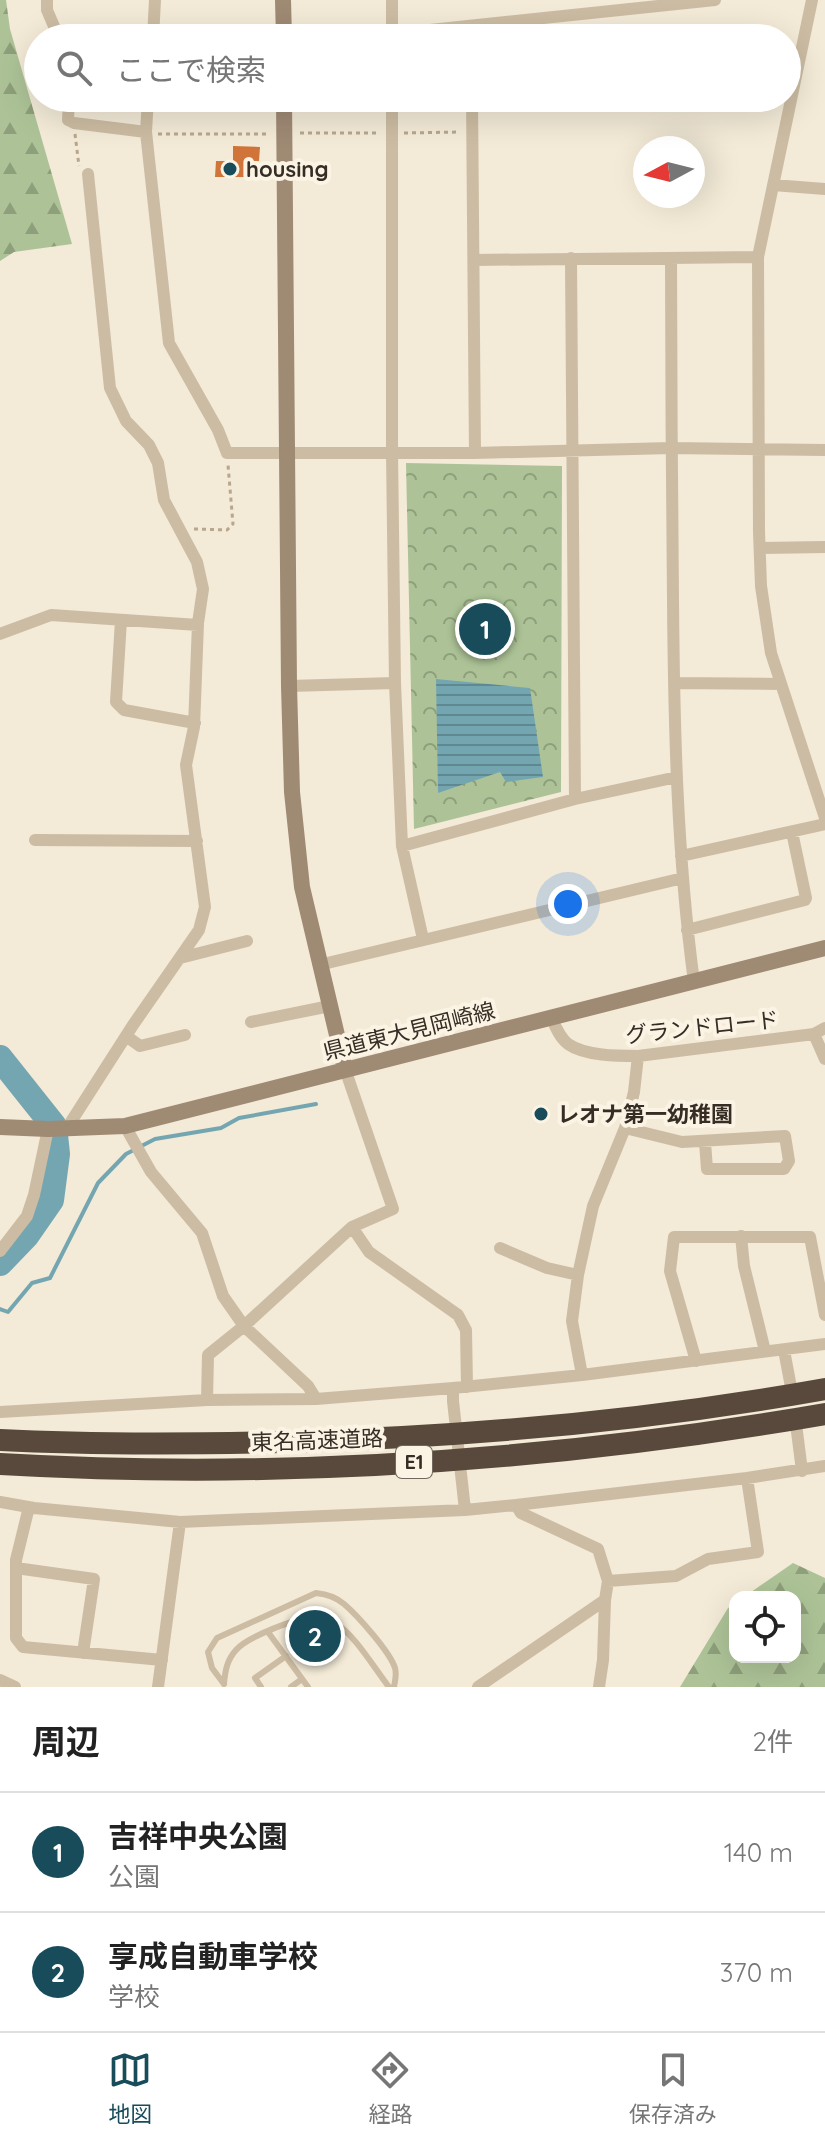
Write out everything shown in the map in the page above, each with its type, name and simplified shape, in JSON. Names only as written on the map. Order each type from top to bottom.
[{"type":"highway","name":"東名高速道路","points":[[0,1440],[200,1444],[366,1440],[625,1419],[750,1403],[825,1389]]},
{"type":"highway","name":"東名高速道路","points":[[0,1464],[202,1469],[370,1465],[495,1457],[628,1443],[825,1414]]},
{"type":"street","points":[[47,0],[47,10],[53,24]]},
{"type":"street","points":[[154,24],[155,0]]},
{"type":"street","points":[[283,0],[284,24]]},
{"type":"street","points":[[392,0],[392,24]]},
{"type":"street","points":[[530,24],[715,0]]},
{"type":"street","points":[[801,52],[812,0]]},
{"type":"street","points":[[68,112],[68,120],[74,123],[146,132]]},
{"type":"street","points":[[147,112],[146,132],[169,343],[218,430],[227,453],[475,453],[671,448],[825,450]]},
{"type":"street","points":[[207,1400],[208,1355],[352,1227],[393,1209],[345,1069],[319,965],[302,887],[292,792],[284,112]]},
{"type":"street","points":[[392,112],[395,683],[402,846],[423,939]]},
{"type":"street","points":[[472,112],[475,453]]},
{"type":"street","points":[[681,856],[792,832],[825,821],[771,653],[761,586],[758,257],[788,112]]},
{"type":"street","points":[[67,1128],[199,930],[205,907],[186,765],[195,723],[198,625],[203,589],[197,562],[164,500],[158,463],[149,445],[126,421],[110,388],[88,174]]},
{"type":"street","points":[[773,185],[825,189]]},
{"type":"street","points":[[474,260],[758,257]]},
{"type":"street","points":[[571,258],[575,799]]},
{"type":"street","points":[[671,258],[674,683],[681,856],[694,982]]},
{"type":"street","points":[[760,548],[825,547]]},
{"type":"street","points":[[0,634],[51,615],[198,625]]},
{"type":"street","points":[[121,620],[116,702],[124,710],[195,723]]},
{"type":"street","points":[[289,686],[395,683]]},
{"type":"street","points":[[674,683],[781,684]]},
{"type":"street","points":[[402,846],[575,799],[677,777]]},
{"type":"street","points":[[687,930],[805,900],[792,832]]},
{"type":"street","points":[[35,840],[197,841]]},
{"type":"street","points":[[319,965],[683,878]]},
{"type":"street","points":[[180,958],[247,941]]},
{"type":"street","name":"県道東大見岡崎線","points":[[0,1127],[125,1126],[825,948]]},
{"type":"street","points":[[251,1022],[330,1006]]},
{"type":"street","name":"グランドロード","points":[[551,1017],[568,1044],[591,1053],[611,1056],[638,1056],[819,1031]]},
{"type":"street","points":[[819,1031],[825,1059]]},
{"type":"street","points":[[126,1036],[140,1046],[185,1035]]},
{"type":"street","points":[[582,1375],[572,1321],[578,1275],[593,1206],[625,1128],[634,1092],[638,1056]]},
{"type":"street","points":[[125,1126],[151,1172],[202,1233],[223,1296],[244,1326],[308,1386],[316,1399]]},
{"type":"street","points":[[625,1128],[682,1142],[785,1136],[789,1161],[784,1169],[707,1169],[705,1142]]},
{"type":"street","points":[[0,1251],[27,1216],[48,1129]]},
{"type":"street","points":[[352,1227],[369,1252],[458,1315],[466,1330],[467,1387]]},
{"type":"street","points":[[741,1236],[744,1266],[765,1351]]},
{"type":"street","points":[[696,1361],[670,1271],[674,1237],[810,1237],[825,1315]]},
{"type":"street","points":[[500,1248],[547,1268],[578,1275]]},
{"type":"street","points":[[0,1412],[207,1400],[453,1395],[467,1387],[825,1344]]},
{"type":"street","points":[[784,1350],[802,1471]]},
{"type":"street","points":[[453,1395],[465,1510]]},
{"type":"street","points":[[0,1502],[180,1522],[465,1510],[747,1478],[825,1466]]},
{"type":"street","points":[[608,1581],[676,1576],[708,1559],[758,1552],[747,1478]]},
{"type":"street","points":[[516,1505],[521,1513],[598,1549],[608,1581],[599,1687]]},
{"type":"street","points":[[29,1507],[16,1560],[16,1638],[23,1647],[162,1660]]},
{"type":"street","points":[[158,1687],[180,1522]]},
{"type":"street","points":[[16,1568],[94,1579],[83,1653]]},
{"type":"street","points":[[478,1687],[605,1600]]},
{"type":"street","points":[[0,1680],[15,1687]]},
{"type":"lane","points":[[225,1685],[212,1668],[208,1652],[217,1638],[316,1593],[327,1594],[344,1604],[385,1650],[396,1674],[392,1687]]},
{"type":"lane","points":[[225,1685],[226,1664],[237,1647],[268,1632],[314,1617],[330,1620],[349,1635],[392,1687]]},
{"type":"lane","points":[[268,1632],[308,1687]]},
{"type":"lane","points":[[261,1687],[255,1678],[286,1656]]},
{"type":"lane","points":[[291,1687],[302,1679]]},
{"type":"path","points":[[74,123],[78,165],[88,174]]},
{"type":"path","points":[[146,132],[277,134]]},
{"type":"path","points":[[179,529],[231,528],[227,453]]},
{"type":"green space","points":[[0,0],[6,0],[10,29],[24,78],[24,112],[34,112],[72,244],[14,252],[0,261]]},
{"type":"green space","points":[[406,463],[562,466],[561,792],[414,829]]},
{"type":"green space","points":[[793,1563],[825,1578],[825,1687],[680,1687],[729,1607],[729,1663],[801,1663],[801,1591],[753,1591]]},
{"type":"water","points":[[436,679],[530,688],[543,777],[506,782],[500,772],[438,793]]},
{"type":"building","name":"housing","points":[[233,146],[260,147],[259,161],[245,161],[245,177],[215,177],[216,161],[233,161]]},
{"type":"waterway","points":[[0,1058],[54,1126],[57,1154],[51,1200],[26,1236],[0,1263]]},
{"type":"waterway","points":[[0,1309],[8,1312],[32,1283],[50,1278],[98,1183],[126,1154],[155,1139],[221,1128],[239,1118],[316,1104]]},
{"type":"place","name":"housing","points":[[230,169]]},
{"type":"place","name":"吉祥中央公園","points":[[485,629]]},
{"type":"place","name":"レオナ第一幼稚園","points":[[541,1114]]},
{"type":"place","name":"享成自動車学校","points":[[315,1636]]}]
